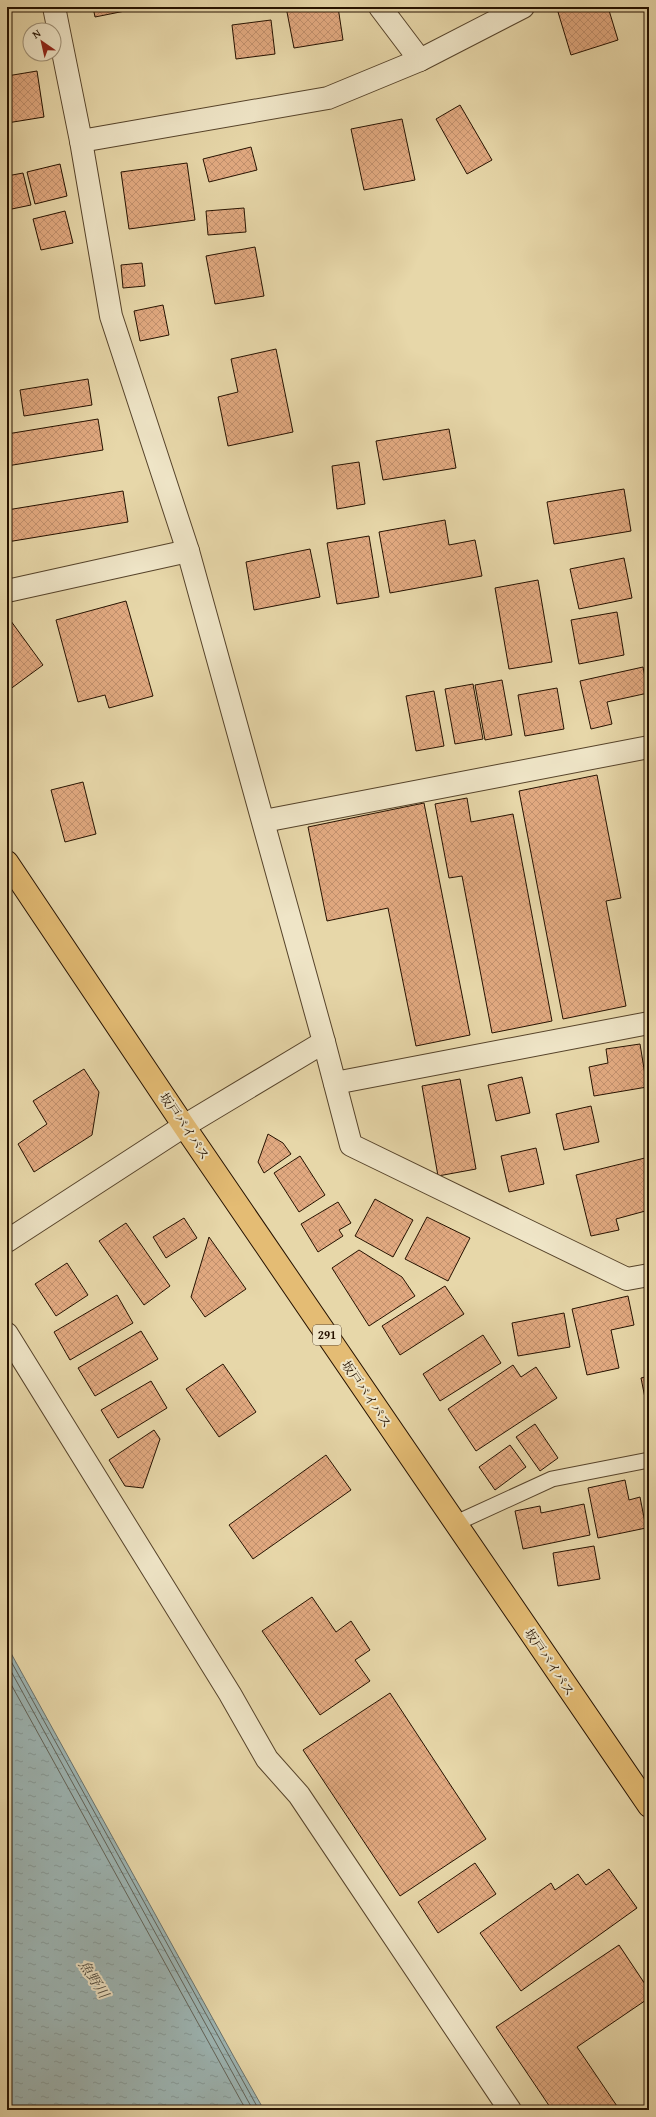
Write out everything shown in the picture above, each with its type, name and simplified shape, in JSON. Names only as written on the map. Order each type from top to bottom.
[{"type":"highway","name":"坂戸バイパス","points":[[7,862],[184,1126],[649,1806]]},
{"type":"street","points":[[54,7],[82,140],[111,316],[188,551],[264,821],[351,1145],[628,1279],[649,1275]]},
{"type":"street","points":[[380,7],[420,60]]},
{"type":"street","points":[[82,140],[328,98],[420,60],[518,8]]},
{"type":"street","points":[[7,591],[188,551]]},
{"type":"street","points":[[264,821],[649,747]]},
{"type":"street","points":[[335,1083],[649,1023]]},
{"type":"street","points":[[7,1240],[184,1126],[324,1042]]},
{"type":"street","points":[[7,1334],[230,1694],[267,1760],[299,1795],[510,2110]]},
{"type":"lane","points":[[456,1524],[552,1479],[649,1460]]},
{"type":"water","name":"魚野川","points":[[7,1646],[234,2057],[264,2110],[7,2110]]},
{"type":"building","points":[[93,7],[124,7],[125,11],[95,17]]},
{"type":"building","points":[[286,7],[338,7],[343,40],[294,48]]},
{"type":"building","points":[[574,7],[608,7],[618,40],[571,55],[558,12]]},
{"type":"building","points":[[271,20],[275,54],[236,59],[232,25]]},
{"type":"building","points":[[37,71],[44,117],[7,123],[7,76]]},
{"type":"building","points":[[460,105],[492,160],[467,174],[436,119]]},
{"type":"building","points":[[402,119],[415,180],[364,190],[351,129]]},
{"type":"building","points":[[251,147],[257,170],[209,182],[203,159]]},
{"type":"building","points":[[187,163],[195,220],[129,229],[121,172]]},
{"type":"building","points":[[60,164],[67,196],[35,204],[27,172]]},
{"type":"building","points":[[23,173],[31,205],[7,210],[7,176]]},
{"type":"building","points":[[244,208],[246,232],[208,235],[206,211]]},
{"type":"building","points":[[65,211],[73,243],[41,250],[33,219]]},
{"type":"building","points":[[255,247],[264,296],[215,304],[206,256]]},
{"type":"building","points":[[142,263],[145,286],[123,288],[121,265]]},
{"type":"building","points":[[163,305],[169,335],[140,341],[134,311]]},
{"type":"building","points":[[276,349],[293,432],[228,446],[218,397],[238,392],[231,359]]},
{"type":"building","points":[[88,379],[92,405],[24,416],[20,390]]},
{"type":"building","points":[[98,419],[103,450],[7,466],[7,434]]},
{"type":"building","points":[[449,429],[456,468],[383,480],[376,441]]},
{"type":"building","points":[[359,462],[365,504],[337,509],[332,466]]},
{"type":"building","points":[[624,489],[631,531],[554,544],[547,502]]},
{"type":"building","points":[[123,491],[128,522],[7,542],[7,510]]},
{"type":"building","points":[[445,520],[449,545],[475,540],[482,576],[390,593],[379,532]]},
{"type":"building","points":[[369,536],[379,597],[337,604],[327,543]]},
{"type":"building","points":[[310,549],[320,597],[254,610],[246,562]]},
{"type":"building","points":[[624,558],[632,598],[579,609],[570,569]]},
{"type":"building","points":[[538,580],[552,662],[509,669],[495,588]]},
{"type":"building","points":[[126,601],[153,696],[109,708],[105,695],[78,702],[56,620]]},
{"type":"building","points":[[617,612],[624,655],[579,664],[571,620]]},
{"type":"building","points":[[8,617],[43,665],[9,690],[7,687]]},
{"type":"building","points":[[643,667],[648,693],[607,702],[612,724],[591,729],[580,681]]},
{"type":"building","points":[[502,680],[512,735],[485,740],[475,685]]},
{"type":"building","points":[[473,684],[483,739],[455,744],[445,689]]},
{"type":"building","points":[[557,688],[564,729],[525,736],[518,695]]},
{"type":"building","points":[[434,691],[444,746],[416,751],[406,696]]},
{"type":"building","points":[[597,775],[621,898],[606,901],[626,1006],[563,1019],[519,791]]},
{"type":"building","points":[[83,782],[96,834],[65,842],[51,790]]},
{"type":"building","points":[[467,798],[471,822],[513,814],[552,1021],[492,1033],[462,876],[449,878],[435,804]]},
{"type":"building","points":[[424,803],[470,1035],[416,1046],[388,908],[327,921],[308,827]]},
{"type":"building","points":[[640,1044],[647,1087],[594,1096],[589,1067],[608,1063],[606,1049]]},
{"type":"building","points":[[84,1069],[99,1092],[92,1135],[34,1172],[18,1144],[47,1124],[33,1101]]},
{"type":"building","points":[[522,1077],[530,1113],[496,1121],[488,1085]]},
{"type":"building","points":[[460,1079],[476,1169],[438,1176],[422,1086]]},
{"type":"building","points":[[591,1106],[599,1142],[564,1150],[556,1114]]},
{"type":"building","points":[[268,1134],[283,1143],[291,1154],[264,1173],[258,1162]]},
{"type":"building","points":[[536,1148],[544,1184],[509,1192],[501,1156]]},
{"type":"building","points":[[300,1156],[325,1195],[299,1212],[274,1173]]},
{"type":"building","points":[[649,1157],[649,1210],[616,1219],[619,1230],[591,1236],[576,1175]]},
{"type":"building","points":[[375,1199],[413,1220],[393,1257],[355,1236]]},
{"type":"building","points":[[338,1202],[351,1223],[339,1230],[343,1236],[318,1252],[301,1224]]},
{"type":"building","points":[[427,1217],[470,1238],[448,1281],[405,1259]]},
{"type":"building","points":[[184,1218],[197,1238],[166,1258],[153,1237]]},
{"type":"building","points":[[126,1223],[170,1286],[144,1305],[99,1241]]},
{"type":"building","points":[[209,1237],[246,1289],[205,1317],[191,1297]]},
{"type":"building","points":[[359,1250],[402,1277],[415,1296],[369,1326],[332,1268]]},
{"type":"building","points":[[67,1263],[88,1295],[56,1316],[35,1284]]},
{"type":"building","points":[[445,1286],[464,1314],[400,1355],[382,1326]]},
{"type":"building","points":[[117,1295],[133,1323],[70,1360],[54,1332]]},
{"type":"building","points":[[628,1296],[634,1325],[611,1330],[619,1368],[587,1375],[572,1309]]},
{"type":"building","points":[[564,1313],[570,1347],[518,1356],[512,1323]]},
{"type":"building","points":[[141,1331],[158,1359],[95,1396],[78,1368]]},
{"type":"building","points":[[483,1335],[501,1363],[440,1401],[423,1374]]},
{"type":"building","points":[[223,1364],[256,1412],[219,1437],[186,1389]]},
{"type":"building","points":[[513,1365],[521,1377],[536,1367],[557,1398],[476,1451],[448,1409]]},
{"type":"building","points":[[649,1376],[649,1408],[647,1408],[641,1378]]},
{"type":"building","points":[[151,1381],[167,1408],[118,1438],[101,1410]]},
{"type":"building","points":[[535,1424],[558,1458],[540,1471],[516,1437]]},
{"type":"building","points":[[154,1430],[160,1439],[143,1488],[125,1486],[109,1460]]},
{"type":"building","points":[[510,1445],[526,1467],[495,1490],[479,1467]]},
{"type":"building","points":[[326,1455],[351,1490],[253,1559],[229,1525]]},
{"type":"building","points":[[649,1475],[649,1496],[645,1476]]},
{"type":"building","points":[[625,1480],[629,1500],[640,1497],[646,1528],[598,1538],[588,1488]]},
{"type":"building","points":[[584,1504],[590,1535],[523,1549],[515,1511],[540,1506],[541,1513]]},
{"type":"building","points":[[594,1546],[600,1579],[558,1586],[553,1553]]},
{"type":"building","points":[[312,1597],[336,1632],[351,1621],[370,1650],[355,1660],[370,1681],[320,1715],[262,1631]]},
{"type":"building","points":[[390,1693],[486,1839],[400,1896],[303,1750]]},
{"type":"building","points":[[475,1863],[496,1894],[438,1933],[418,1902]]},
{"type":"building","points":[[609,1869],[637,1908],[521,1991],[480,1933],[551,1883],[555,1890],[578,1874],[586,1885]]},
{"type":"building","points":[[619,1945],[649,1990],[649,1998],[577,2047],[619,2109],[552,2110],[496,2027]]}]
